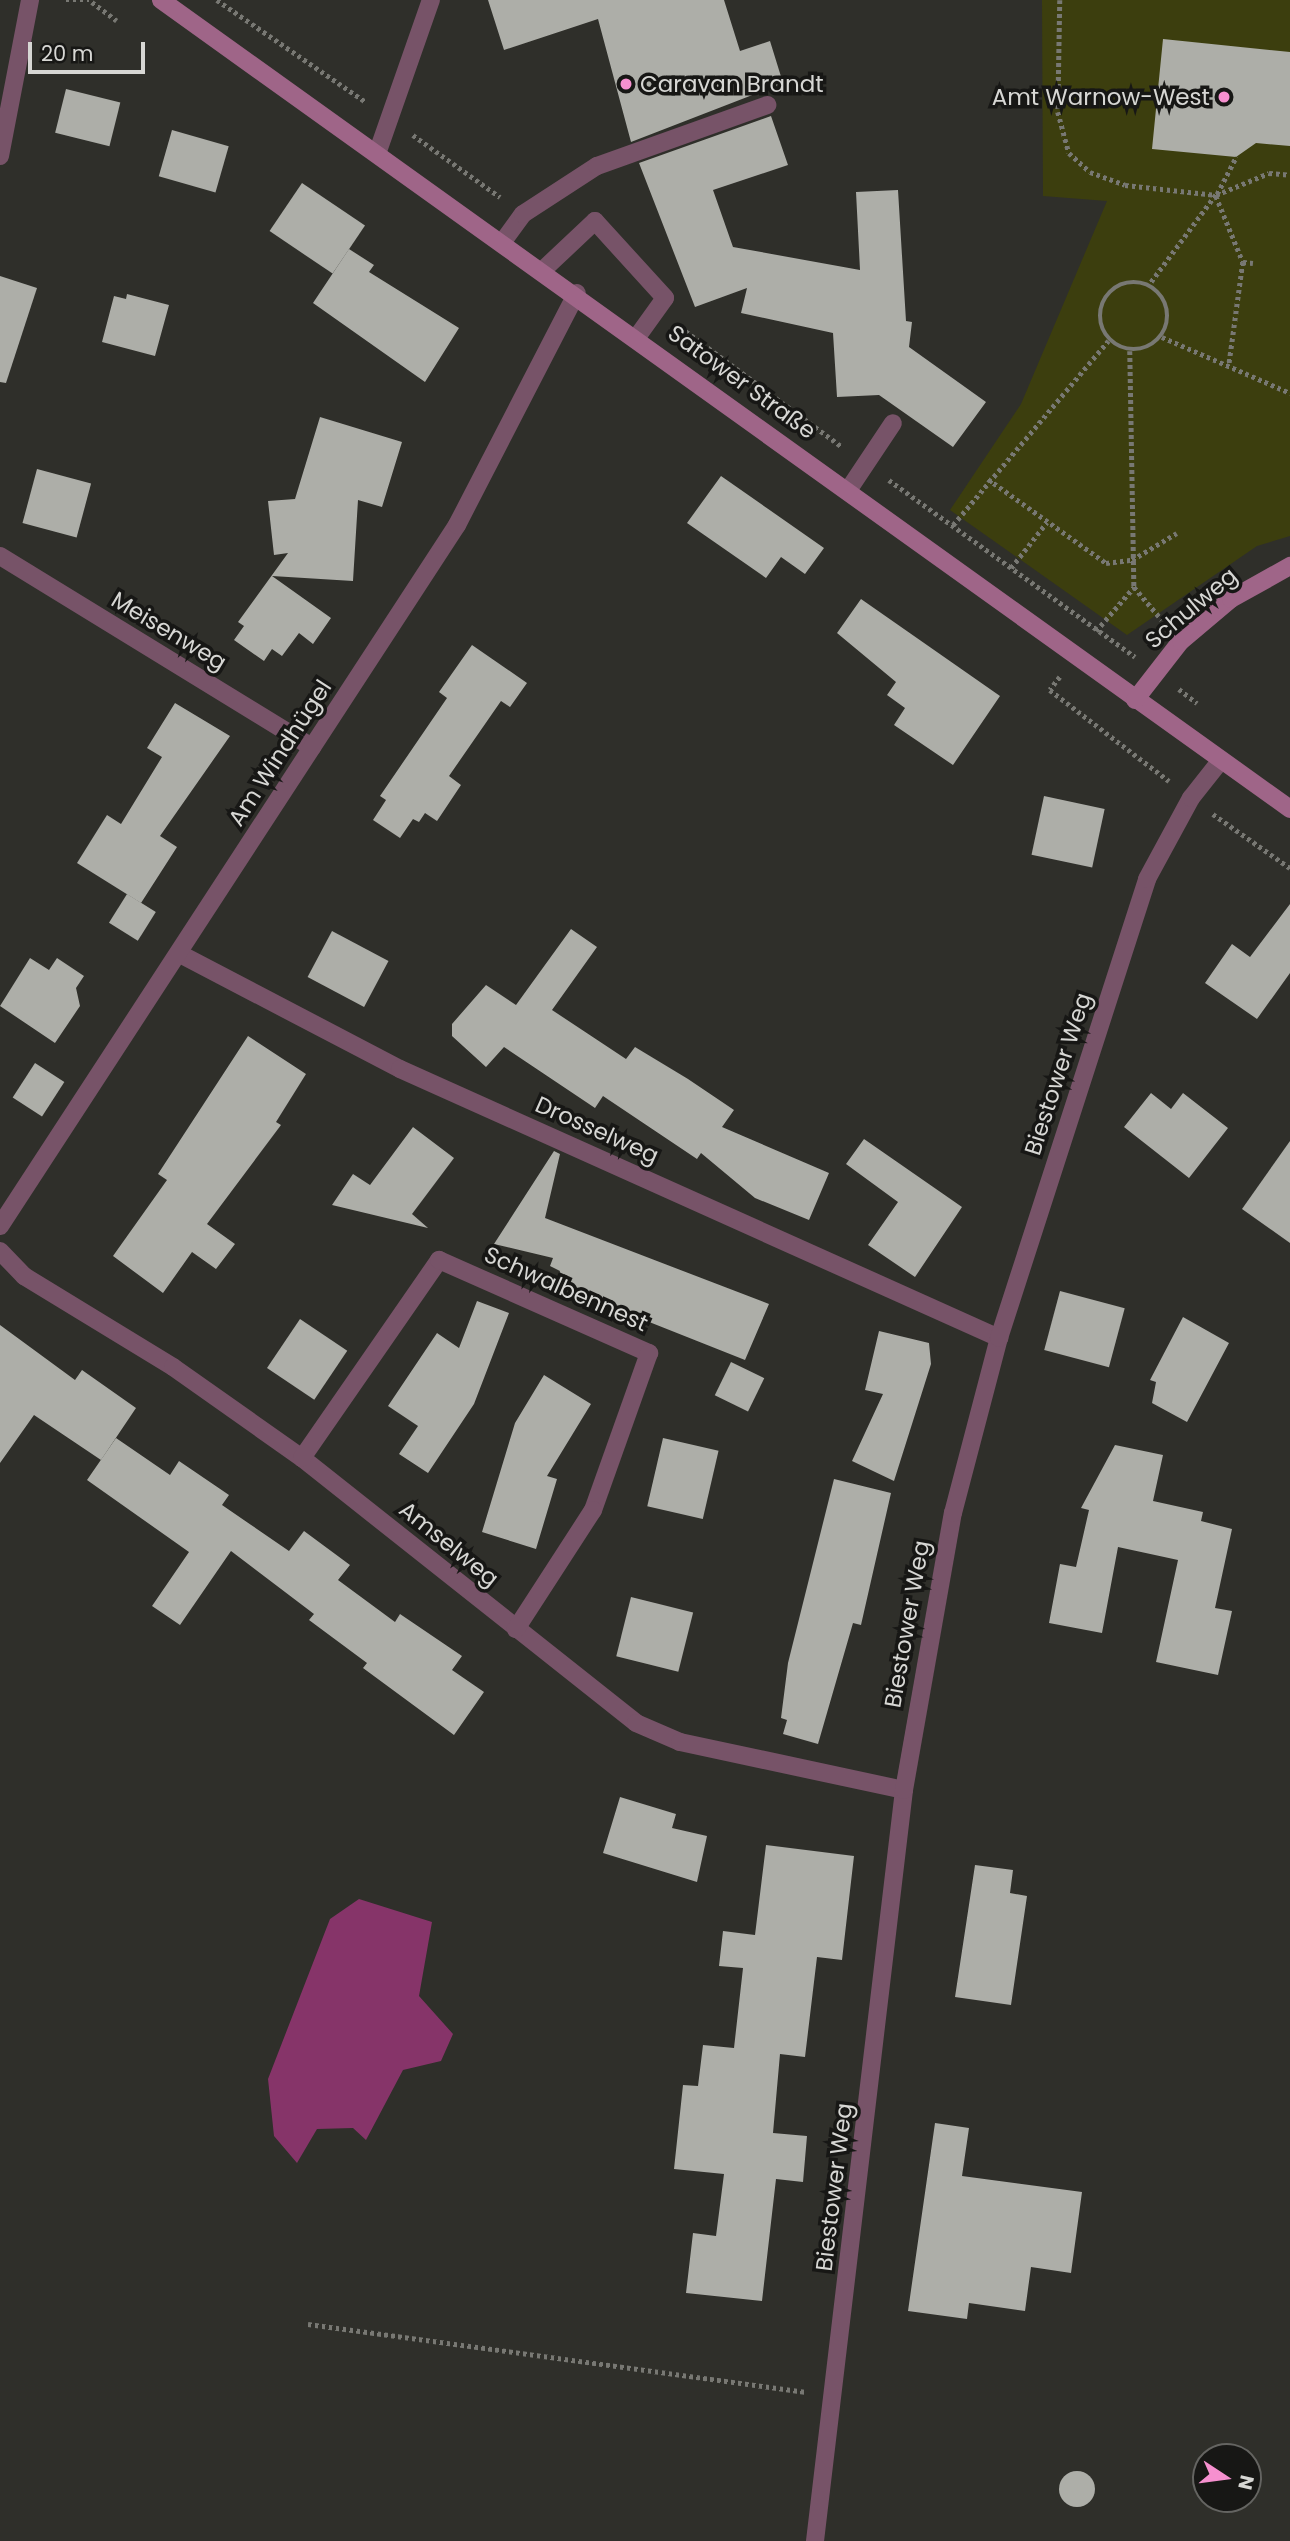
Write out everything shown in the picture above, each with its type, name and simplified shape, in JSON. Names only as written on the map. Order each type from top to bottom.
[{"type":"main road","name":"Satower Straße","points":[[161,0],[504,240],[1135,700],[1289,805]]},
{"type":"main road","name":"Schulweg","points":[[1135,700],[1154,671],[1181,641],[1231,599],[1290,566]]},
{"type":"street","points":[[0,156],[30,0]]},
{"type":"street","points":[[378,151],[430,0]]},
{"type":"street","points":[[504,240],[523,214],[597,166],[767,105]]},
{"type":"street","points":[[544,269],[595,221],[665,298],[637,337]]},
{"type":"street","name":"Am Windhügel","points":[[0,1226],[180,954],[457,525],[577,293]]},
{"type":"street","points":[[849,489],[893,423]]},
{"type":"street","name":"Meisenweg","points":[[0,556],[312,747]]},
{"type":"street","name":"Biestower Weg","points":[[815,2541],[835,2395],[904,1790],[953,1513],[999,1338],[1147,879],[1191,798],[1221,760]]},
{"type":"street","name":"Drosselweg","points":[[180,954],[400,1069],[999,1338]]},
{"type":"street","name":"Amselweg","points":[[0,1251],[24,1276],[173,1367],[302,1458],[636,1723],[680,1742],[904,1790]]},
{"type":"street","name":"Schwalbennest","points":[[302,1458],[439,1260],[649,1353],[593,1510],[516,1629]]},
{"type":"path","points":[[66,0],[91,1],[117,21]]},
{"type":"path","points":[[1060,0],[1058,112],[1069,153],[1090,172],[1125,185],[1216,195],[1269,173],[1290,175]]},
{"type":"path","points":[[1150,284],[1216,195],[1236,157]]},
{"type":"path","points":[[1216,195],[1243,262],[1229,365]]},
{"type":"path","points":[[1243,262],[1253,263]]},
{"type":"path","points":[[1162,338],[1170,318],[1165,299],[1150,284],[1126,281],[1106,295],[1099,318],[1108,341],[1130,351],[1162,338],[1290,393]]},
{"type":"path","points":[[953,526],[988,479],[1108,341]]},
{"type":"path","points":[[1130,351],[1133,587],[1181,641]]},
{"type":"path","points":[[988,479],[1106,563],[1132,560],[1177,533]]},
{"type":"path","points":[[1011,568],[1047,522]]},
{"type":"path","points":[[1133,587],[1051,690],[1191,798],[1290,868]]},
{"type":"path","points":[[1097,629],[1154,671]]},
{"type":"path","points":[[308,2324],[835,2395]]},
{"type":"shaded area","points":[[1042,0],[1290,0],[1290,536],[1257,546],[1127,635],[950,510],[1021,404],[1107,201],[1043,196]]},
{"type":"shaded area","points":[[359,1899],[432,1922],[419,1996],[453,2034],[441,2061],[403,2070],[366,2140],[353,2128],[317,2129],[297,2163],[274,2136],[268,2079],[330,1919]]},
{"type":"building","points":[[488,0],[724,0],[740,51],[770,41],[783,83],[631,142],[598,19],[504,50]]},
{"type":"building","name":"Amt Warnow-West","points":[[1163,39],[1290,52],[1290,146],[1256,143],[1236,157],[1152,149]]},
{"type":"building","points":[[66,89],[120,103],[109,146],[55,133]]},
{"type":"building","points":[[771,116],[788,165],[713,190],[733,247],[860,270],[856,192],[898,190],[906,321],[912,322],[909,347],[986,402],[953,447],[879,395],[837,397],[833,333],[741,313],[747,288],[695,307],[639,163]]},
{"type":"building","points":[[172,130],[229,146],[215,192],[159,176]]},
{"type":"building","points":[[302,183],[365,225],[333,274],[270,231]]},
{"type":"building","points":[[349,249],[374,265],[369,272],[459,328],[425,382],[313,303]]},
{"type":"building","points":[[0,276],[37,288],[6,383],[0,382]]},
{"type":"building","points":[[127,294],[169,305],[155,356],[102,342],[114,296],[126,299]]},
{"type":"building","points":[[320,417],[402,442],[382,507],[358,500],[353,581],[272,576],[331,618],[313,644],[299,633],[282,656],[272,649],[264,661],[234,640],[244,626],[238,622],[288,553],[274,555],[268,501],[295,499]]},
{"type":"building","points":[[37,469],[91,483],[77,538],[23,523]]},
{"type":"building","points":[[721,476],[824,548],[805,574],[781,557],[766,578],[687,523]]},
{"type":"building","points":[[861,599],[1000,696],[953,765],[894,725],[905,708],[887,695],[896,682],[837,633]]},
{"type":"building","points":[[472,645],[527,683],[510,707],[501,701],[449,776],[461,785],[437,821],[425,813],[419,822],[413,819],[400,838],[373,820],[386,800],[380,796],[447,698],[439,692]]},
{"type":"building","points":[[175,703],[230,736],[160,836],[177,847],[141,903],[77,863],[107,815],[121,824],[162,757],[147,748]]},
{"type":"building","points":[[1044,796],[1105,809],[1092,868],[1032,855]]},
{"type":"building","points":[[127,894],[156,912],[138,941],[109,923]]},
{"type":"building","points":[[1290,904],[1290,973],[1257,1019],[1205,983],[1232,944],[1250,957]]},
{"type":"building","points":[[571,929],[597,947],[552,1010],[626,1059],[635,1047],[734,1110],[722,1127],[829,1173],[809,1220],[755,1198],[701,1153],[697,1159],[603,1096],[595,1108],[504,1047],[486,1067],[452,1036],[452,1024],[486,985],[516,1005]]},
{"type":"building","points":[[332,931],[389,961],[364,1007],[308,977]]},
{"type":"building","points":[[30,958],[49,970],[57,958],[84,976],[76,988],[80,1006],[55,1043],[0,1006]]},
{"type":"building","points":[[248,1036],[306,1074],[276,1122],[281,1125],[207,1224],[235,1244],[216,1269],[192,1252],[163,1293],[113,1256],[167,1180],[158,1174]]},
{"type":"building","points":[[35,1063],[64,1082],[42,1116],[13,1097]]},
{"type":"building","points":[[1151,1093],[1171,1109],[1183,1093],[1228,1128],[1189,1178],[1124,1127]]},
{"type":"building","points":[[413,1127],[454,1158],[412,1214],[428,1228],[332,1205],[353,1174],[370,1185]]},
{"type":"building","points":[[864,1139],[962,1207],[915,1277],[868,1245],[898,1202],[846,1164]]},
{"type":"building","points":[[1290,1141],[1290,1243],[1242,1209]]},
{"type":"building","points":[[554,1151],[560,1154],[545,1218],[769,1304],[745,1360],[556,1285],[560,1271],[550,1266],[553,1258],[494,1244]]},
{"type":"building","points":[[1060,1291],[1125,1308],[1109,1367],[1044,1350]]},
{"type":"building","points":[[477,1301],[509,1313],[474,1404],[428,1473],[399,1454],[418,1426],[388,1406],[437,1333],[459,1348]]},
{"type":"building","points":[[1183,1317],[1229,1343],[1187,1422],[1152,1403],[1156,1382],[1150,1380]]},
{"type":"building","points":[[300,1319],[347,1351],[314,1400],[267,1368]]},
{"type":"building","points":[[0,1325],[75,1380],[82,1370],[136,1408],[101,1460],[34,1415],[0,1463]]},
{"type":"building","points":[[879,1331],[929,1343],[931,1364],[894,1481],[852,1461],[883,1394],[865,1390]]},
{"type":"building","points":[[731,1362],[764,1378],[748,1411],[715,1395]]},
{"type":"building","points":[[544,1375],[591,1404],[547,1476],[557,1479],[536,1549],[482,1532],[515,1423]]},
{"type":"building","points":[[116,1438],[170,1475],[179,1461],[229,1495],[222,1505],[289,1551],[304,1531],[350,1565],[338,1580],[395,1622],[400,1614],[462,1656],[452,1670],[484,1692],[454,1735],[363,1668],[367,1663],[309,1620],[314,1614],[231,1551],[180,1625],[152,1606],[189,1552],[87,1480]]},
{"type":"building","points":[[663,1438],[719,1451],[703,1519],[647,1506]]},
{"type":"building","points":[[1115,1445],[1163,1455],[1153,1501],[1203,1512],[1201,1521],[1232,1529],[1215,1608],[1232,1611],[1218,1675],[1156,1662],[1178,1560],[1118,1547],[1102,1633],[1049,1623],[1060,1564],[1076,1567],[1089,1510],[1081,1508]]},
{"type":"building","points":[[834,1479],[891,1493],[861,1625],[853,1623],[818,1744],[783,1734],[787,1720],[781,1718],[788,1663]]},
{"type":"building","points":[[631,1597],[693,1612],[678,1672],[616,1656]]},
{"type":"building","points":[[620,1797],[676,1814],[672,1828],[707,1836],[697,1882],[603,1853]]},
{"type":"building","points":[[766,1845],[854,1856],[842,1960],[817,1957],[805,2057],[780,2054],[773,2133],[807,2136],[803,2182],[776,2179],[762,2301],[686,2293],[693,2233],[716,2236],[724,2174],[674,2169],[683,2085],[698,2086],[703,2045],[734,2048],[743,1968],[719,1966],[723,1931],[755,1935]]},
{"type":"building","points":[[975,1865],[1013,1870],[1010,1893],[1027,1896],[1011,2005],[955,1997]]},
{"type":"building","points":[[935,2123],[969,2128],[962,2176],[1082,2192],[1071,2273],[1031,2267],[1025,2311],[969,2303],[967,2319],[908,2311]]},
{"type":"building","points":[[1077,2471],[1089,2477],[1095,2489],[1089,2501],[1077,2507],[1065,2501],[1059,2489],[1065,2477]]},
{"type":"place","name":"Caravan Brandt","points":[[626,84]]},
{"type":"place","name":"Amt Warnow-West","points":[[1224,97]]}]
